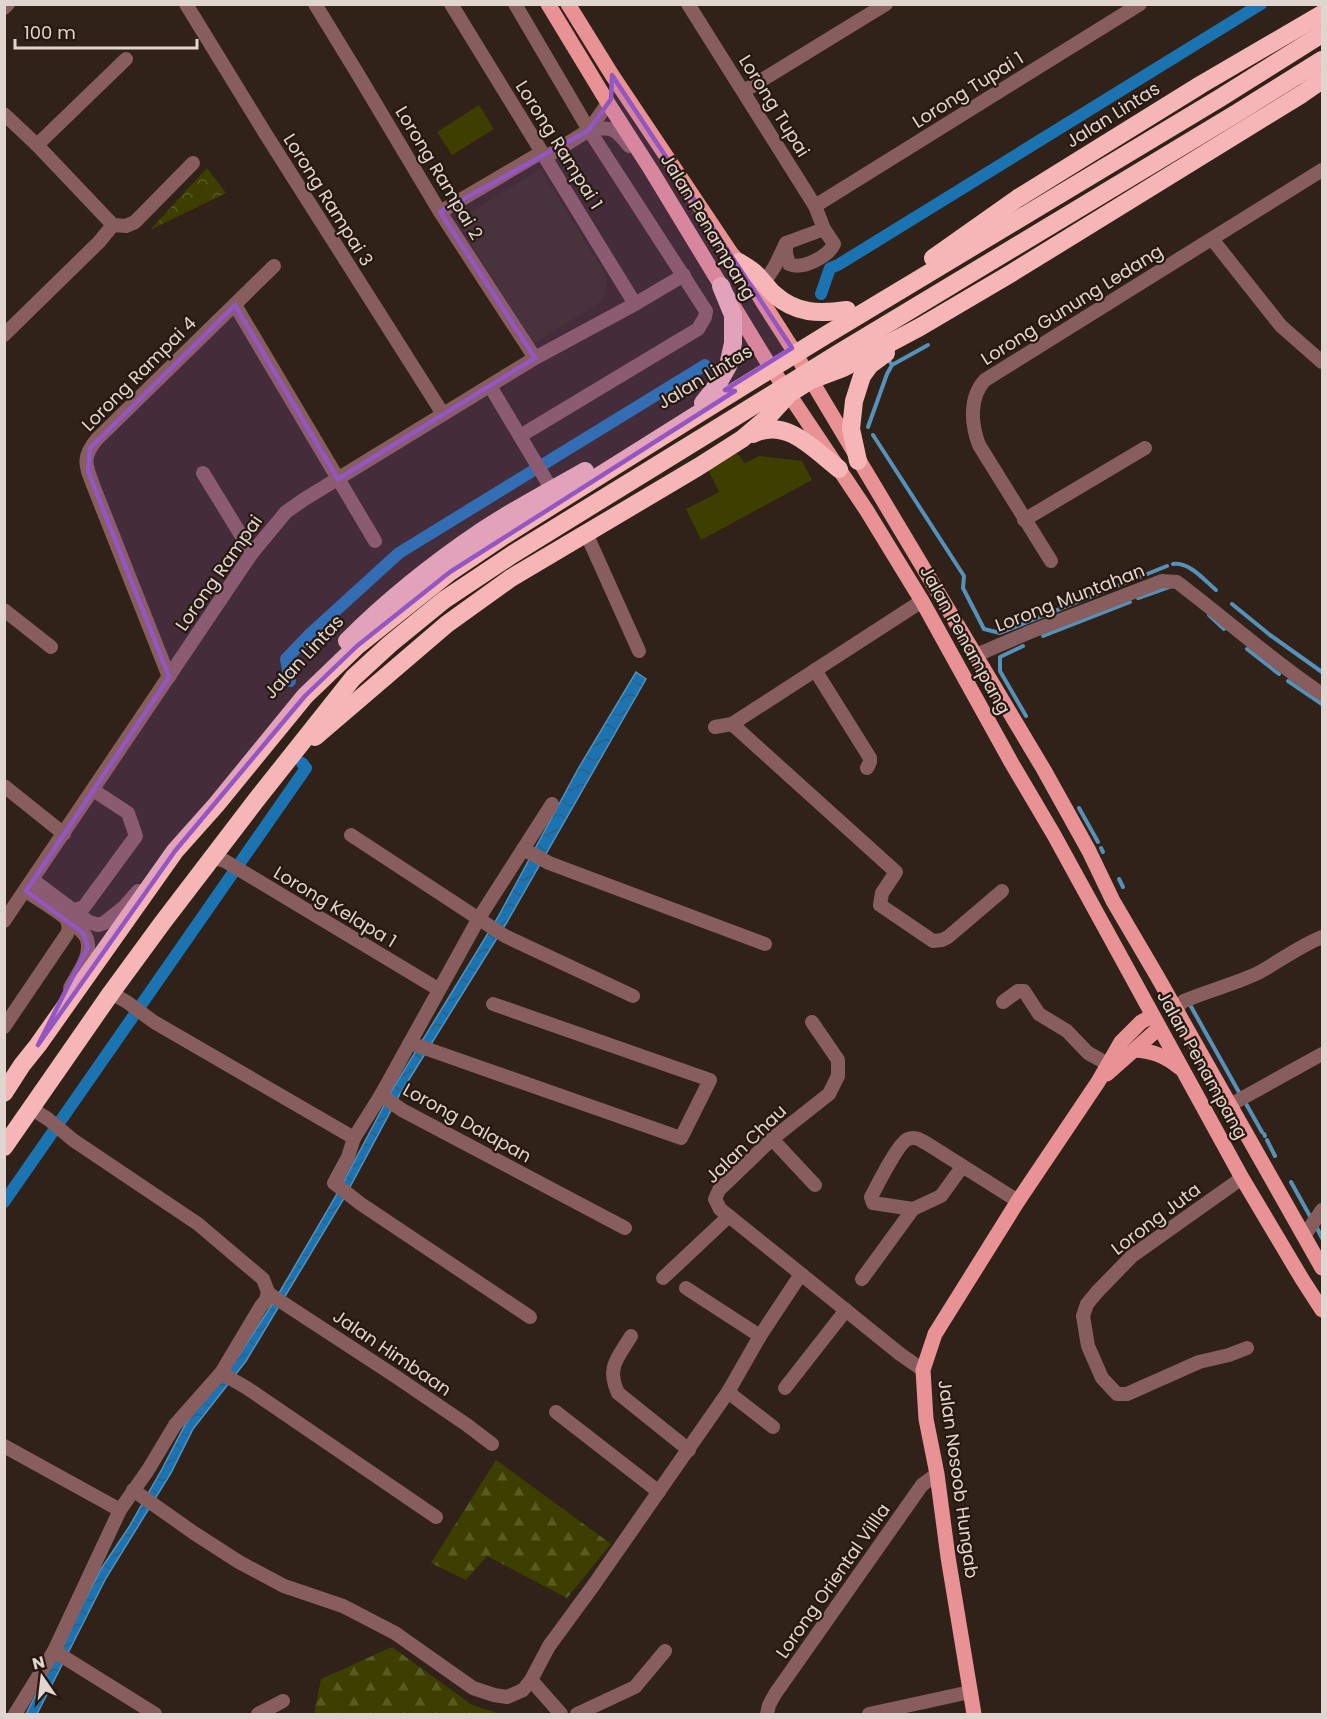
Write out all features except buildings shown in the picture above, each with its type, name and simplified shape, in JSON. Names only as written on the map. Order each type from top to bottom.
[{"type":"highway","name":"Jalan Lintas","points":[[283,716],[312,675],[382,607],[482,531],[710,399],[792,348],[847,310],[909,275],[1018,198],[1202,84],[1323,14]]},
{"type":"highway","name":"Jalan Lintas","points":[[4,1093],[225,778],[283,716],[357,646],[450,572],[505,535],[826,335],[1323,34]]},
{"type":"highway","points":[[4,1162],[6,1145],[119,997],[163,922],[219,859],[286,763],[353,678],[390,644],[444,600],[513,554],[1323,60]]},
{"type":"highway","points":[[742,439],[768,417],[789,394],[811,380],[843,368],[920,327],[1010,274],[1323,80]]},
{"type":"highway","points":[[739,262],[757,274],[775,295],[785,302],[811,312],[847,310]]},
{"type":"highway","points":[[710,399],[728,366],[732,343],[733,315],[721,286]]},
{"type":"highway","points":[[847,310],[835,323],[834,333],[837,340],[845,347],[874,350]]},
{"type":"highway","points":[[858,461],[851,429],[854,401],[862,376],[870,365],[920,327]]},
{"type":"highway","points":[[710,399],[732,391],[747,394],[754,402],[757,411],[754,421],[742,439]]},
{"type":"highway","points":[[286,763],[408,656],[447,624],[511,578],[742,439],[760,430],[787,431],[796,434],[839,469]]},
{"type":"main road","name":"Jalan Penampang","points":[[548,4],[768,363],[867,511],[922,601],[1158,1020],[1242,1178],[1323,1310]]},
{"type":"main road","name":"Jalan Penampang","points":[[568,4],[612,75],[739,262],[792,348],[1048,778],[1089,851],[1113,901],[1323,1268]]},
{"type":"main road","points":[[608,103],[613,91],[612,75]]},
{"type":"main road","points":[[1157,976],[1158,1020],[1186,1029]]},
{"type":"main road","name":"Jalan Nosoob Hungab","points":[[1098,1082],[1135,1050],[1158,1020]]},
{"type":"main road","name":"Jalan Nosoob Hungab","points":[[974,1714],[937,1474],[926,1419],[923,1370],[935,1334],[1018,1201],[1098,1082],[1116,1049],[1141,1022],[1158,1020]]},
{"type":"main road","points":[[1135,1050],[1162,1055],[1184,1072]]},
{"type":"street","points":[[4,8],[8,4]]},
{"type":"street","name":"Lorong Rampai 3","points":[[186,4],[443,414]]},
{"type":"street","name":"Lorong Rampai 2","points":[[315,4],[440,212],[535,358]]},
{"type":"street","name":"Lorong Rampai 1","points":[[452,4],[634,304]]},
{"type":"street","points":[[515,4],[589,129],[706,311],[698,329],[520,436]]},
{"type":"street","name":"Lorong Tupai","points":[[688,4],[815,206],[833,246],[816,260],[802,266],[793,266],[789,264],[786,255],[786,243]]},
{"type":"street","points":[[744,91],[886,4]]},
{"type":"street","name":"Lorong Tupai 1","points":[[815,206],[1140,4]]},
{"type":"street","points":[[37,145],[126,59]]},
{"type":"street","points":[[589,129],[608,103]]},
{"type":"street","points":[[4,114],[37,145],[113,225],[126,226],[135,222],[193,163]]},
{"type":"street","points":[[440,212],[589,129],[608,127],[617,131],[636,156],[651,170]]},
{"type":"street","name":"Lorong Gunung Ledang","points":[[1051,561],[979,445],[972,418],[978,388],[985,380],[1323,170]]},
{"type":"street","points":[[4,335],[99,242],[113,225]]},
{"type":"street","points":[[764,283],[786,243],[824,229]]},
{"type":"street","points":[[1212,239],[1281,326],[1323,362]]},
{"type":"street","name":"Lorong Rampai 4","points":[[169,677],[93,485],[85,458],[97,439],[274,266]]},
{"type":"street","name":"Lorong Rampai","points":[[4,921],[252,553],[286,512],[535,358],[684,275]]},
{"type":"street","points":[[235,305],[375,540]]},
{"type":"street","points":[[490,386],[552,490]]},
{"type":"street","points":[[1024,520],[1145,448]]},
{"type":"street","points":[[203,473],[252,553]]},
{"type":"street","points":[[586,533],[639,651]]},
{"type":"street","name":"Lorong Muntahan","points":[[975,656],[1030,632],[1162,581],[1170,581],[1177,582],[1288,670],[1323,694]]},
{"type":"street","points":[[715,727],[732,724],[922,601]]},
{"type":"street","points":[[4,610],[51,647]]},
{"type":"street","points":[[815,670],[870,758],[867,768]]},
{"type":"street","points":[[732,724],[896,872],[882,893],[880,905],[933,940],[948,937],[1002,891]]},
{"type":"street","points":[[4,786],[64,834]]},
{"type":"street","points":[[70,915],[84,907],[136,836],[128,813],[93,790]]},
{"type":"street","points":[[381,1095],[413,1045],[438,989],[479,918],[527,851],[552,804]]},
{"type":"street","points":[[351,835],[505,936],[633,996]]},
{"type":"street","points":[[527,851],[549,863],[765,944]]},
{"type":"street","name":"Lorong Kelapa 1","points":[[219,859],[438,989]]},
{"type":"street","points":[[30,885],[70,915],[98,925],[105,924],[124,907],[135,893],[156,876]]},
{"type":"street","points":[[4,1027],[67,934],[70,915]]},
{"type":"street","points":[[38,1045],[86,956],[87,938],[70,915]]},
{"type":"street","points":[[1177,1011],[1184,1001],[1244,979],[1323,937]]},
{"type":"street","points":[[1003,1002],[1018,992],[1024,991],[1039,1014],[1067,1031],[1088,1053],[1108,1064]]},
{"type":"street","points":[[119,997],[154,1022],[354,1138]]},
{"type":"street","points":[[413,1045],[681,1138],[710,1080],[493,1004]]},
{"type":"street","name":"Jalan Chau","points":[[812,1022],[838,1060],[838,1076],[829,1094],[772,1140],[719,1190],[715,1199],[720,1209],[923,1370]]},
{"type":"street","points":[[1230,1105],[1323,1054]]},
{"type":"street","name":"Lorong Dalapan","points":[[530,1317],[334,1184],[348,1157],[354,1138],[381,1095],[402,1110],[625,1228]]},
{"type":"street","points":[[15,1714],[59,1654],[120,1510],[137,1494],[148,1470],[175,1425],[221,1373],[269,1294],[263,1279],[198,1224],[73,1140],[32,1109]]},
{"type":"street","points":[[913,1209],[871,1201],[871,1197],[904,1141],[910,1138],[916,1138],[1018,1201]]},
{"type":"street","points":[[772,1140],[815,1185]]},
{"type":"street","points":[[862,1279],[913,1209],[941,1196],[962,1167]]},
{"type":"street","name":"Lorong Juta","points":[[1242,1178],[1132,1256],[1087,1304],[1083,1316],[1088,1346],[1102,1378],[1117,1394],[1127,1394],[1199,1362],[1247,1348]]},
{"type":"street","points":[[1304,1236],[1323,1210]]},
{"type":"street","points":[[663,1278],[729,1216]]},
{"type":"street","points":[[137,1494],[239,1562],[284,1586],[344,1606],[395,1633],[473,1688],[507,1697],[523,1690],[531,1680],[549,1646],[728,1392],[760,1336],[801,1274]]},
{"type":"street","points":[[686,1288],[760,1336]]},
{"type":"street","name":"Jalan Himbaan","points":[[269,1294],[467,1425],[492,1444]]},
{"type":"street","points":[[785,1388],[846,1310]]},
{"type":"street","points":[[631,1336],[612,1369],[613,1382],[618,1393],[689,1450]]},
{"type":"street","points":[[221,1373],[247,1388],[436,1517]]},
{"type":"street","points":[[728,1392],[773,1427]]},
{"type":"street","points":[[556,1412],[659,1492]]},
{"type":"street","points":[[4,1446],[120,1510]]},
{"type":"street","name":"Lorong Oriental Villla","points":[[767,1714],[769,1705],[776,1694],[922,1485],[937,1474]]},
{"type":"street","points":[[577,1714],[635,1687],[664,1651]]},
{"type":"street","points":[[59,1654],[156,1714]]},
{"type":"street","points":[[531,1680],[561,1714]]},
{"type":"street","points":[[869,1714],[970,1692]]},
{"type":"street","points":[[258,1714],[283,1701]]},
{"type":"highlighted area","points":[[612,75],[792,348],[725,390],[735,391],[450,572],[357,646],[305,696],[175,851],[38,1045],[88,947],[83,933],[26,891],[169,677],[88,471],[90,448],[235,305],[338,479],[535,358],[440,212],[589,130],[611,99]]},
{"type":"shaded area","points":[[540,169],[605,273],[607,285],[602,301],[534,344],[457,221]]},
{"type":"green space","points":[[479,105],[494,129],[452,155],[437,132]]},
{"type":"green space","points":[[207,168],[226,193],[150,230]]},
{"type":"green space","points":[[736,452],[745,463],[759,456],[802,461],[812,480],[701,540],[686,509],[719,492],[707,467]]},
{"type":"green space","points":[[496,1460],[611,1544],[567,1598],[487,1556],[466,1580],[431,1563]]},
{"type":"green space","points":[[392,1647],[472,1705],[500,1714],[314,1714],[321,1679]]},
{"type":"water","points":[[636,672],[646,679],[507,922],[400,1094],[343,1200],[246,1361],[193,1429],[171,1473],[106,1578],[37,1714],[26,1714],[101,1569],[129,1527],[186,1423],[239,1355],[275,1300],[337,1194],[392,1090],[498,917],[578,769]]},
{"type":"waterway","points":[[821,294],[830,268],[1261,4]]},
{"type":"waterway","points":[[892,365],[928,345]]},
{"type":"waterway","points":[[868,427],[892,365],[888,359]]},
{"type":"waterway","points":[[290,681],[286,659],[310,634],[399,553],[705,365]]},
{"type":"waterway","points":[[873,435],[964,576],[963,588],[984,629],[1000,633],[1167,566]]},
{"type":"waterway","points":[[1173,564],[1191,569],[1216,590]]},
{"type":"waterway","points":[[1138,598],[1169,587]]},
{"type":"waterway","points":[[1043,636],[1130,602]]},
{"type":"waterway","points":[[1232,604],[1270,635],[1322,672]]},
{"type":"waterway","points":[[1209,615],[1224,629]]},
{"type":"waterway","points":[[1023,646],[1000,657],[1000,671],[1026,716]]},
{"type":"waterway","points":[[1247,649],[1279,674]]},
{"type":"waterway","points":[[1288,681],[1322,704]]},
{"type":"waterway","points":[[4,1202],[306,768],[302,763]]},
{"type":"waterway","points":[[1079,808],[1098,842]]},
{"type":"waterway","points":[[1101,848],[1103,852]]},
{"type":"waterway","points":[[1119,879],[1123,887]]},
{"type":"waterway","points":[[1189,1003],[1240,1094]]},
{"type":"waterway","points":[[1245,1102],[1262,1132]]},
{"type":"waterway","points":[[1267,1140],[1275,1156]]},
{"type":"waterway","points":[[1291,1182],[1311,1218]]},
{"type":"waterway","points":[[1316,1226],[1322,1238]]}]
